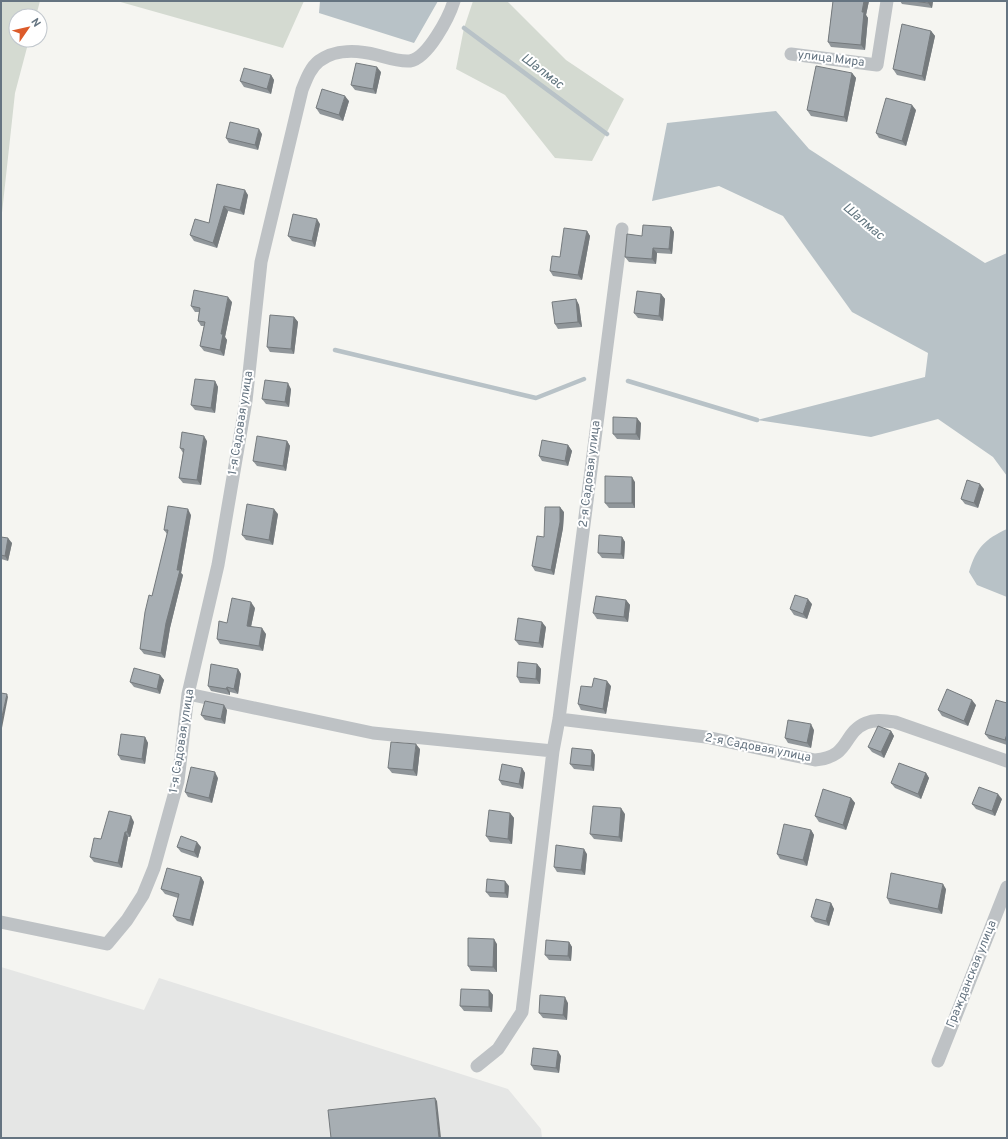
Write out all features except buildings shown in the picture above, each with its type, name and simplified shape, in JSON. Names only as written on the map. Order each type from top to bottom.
[{"type":"street","name":"1-я Садовая улица","points":[[1,922],[107,944],[127,920],[143,895],[154,868],[178,781],[188,694],[218,565],[245,408],[261,262],[302,90],[310,72],[318,61],[333,54],[348,51],[370,53],[400,61],[412,61],[430,47],[450,12],[454,1]]},
{"type":"street","name":"улица Мира","points":[[791,54],[877,65],[887,1]]},
{"type":"street","name":"2-я Садовая улица","points":[[476,1066],[498,1049],[522,1012],[553,751],[559,719],[622,229]]},
{"type":"street","points":[[188,694],[373,733],[553,751]]},
{"type":"street","name":"2-я Садовая улица","points":[[559,719],[706,737],[815,760],[828,759],[837,754],[855,730],[866,723],[878,720],[895,722],[1007,762]]},
{"type":"street","name":"Гражданская улица","points":[[938,1062],[1007,888]]},
{"type":"shaded area","points":[[1,1],[40,1],[38,8],[8,8],[8,48],[27,48],[15,93],[1,222]]},
{"type":"shaded area","points":[[117,1],[304,1],[283,48]]},
{"type":"shaded area","points":[[473,1],[507,1],[566,60],[624,99],[592,161],[555,158],[505,95],[456,69],[464,28]]},
{"type":"shaded area","points":[[1,967],[144,1010],[159,978],[508,1089],[541,1129],[542,1138],[1,1138]]},
{"type":"water","points":[[320,1],[438,1],[414,43],[319,13]]},
{"type":"water","points":[[776,111],[809,149],[985,263],[1007,253],[1007,476],[993,457],[938,419],[871,437],[757,420],[925,377],[928,353],[852,312],[783,216],[719,186],[652,201],[667,123]]},
{"type":"water","points":[[1007,529],[1007,597],[977,585],[969,572],[978,550],[982,545]]},
{"type":"waterway","name":"Шалмас","points":[[464,28],[607,134]]},
{"type":"waterway","points":[[335,350],[536,398],[584,379]]},
{"type":"waterway","points":[[628,381],[757,420]]}]
